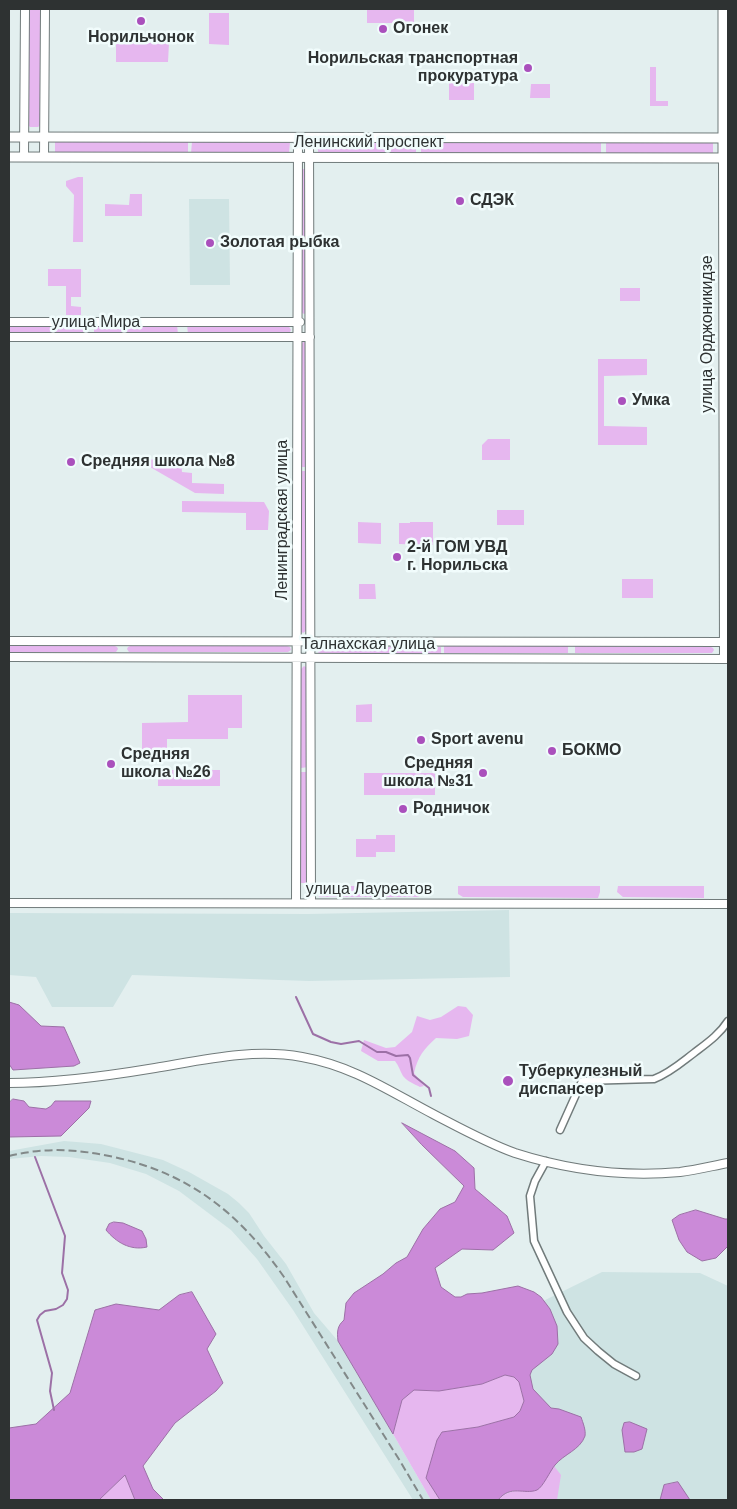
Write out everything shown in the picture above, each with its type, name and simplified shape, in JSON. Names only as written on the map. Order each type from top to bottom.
[{"type":"main road","name":"улица Орджоникидзе","points":[[723,9],[726,158]]},
{"type":"main road","name":"Ленинский проспект","points":[[9,137],[726,138]]},
{"type":"main road","name":"Ленинский проспект","points":[[9,157],[726,158]]},
{"type":"street","points":[[24,158],[25,9]]},
{"type":"street","points":[[44,158],[45,9]]},
{"type":"street","name":"Ленинградская улица","points":[[296,903],[298,137]]},
{"type":"street","name":"Ленинградская улица","points":[[309,137],[310,903]]},
{"type":"street","name":"улица Орджоникидзе","points":[[726,158],[726,659]]},
{"type":"street","name":"улица Мира","points":[[9,322],[310,322]]},
{"type":"street","points":[[182,322],[183,337]]},
{"type":"street","name":"улица Мира","points":[[9,337],[310,337]]},
{"type":"street","name":"Талнахская улица","points":[[9,641],[726,642]]},
{"type":"street","name":"Талнахская улица","points":[[9,657],[726,659]]},
{"type":"street","name":"улица Лауреатов","points":[[9,904],[728,904]]},
{"type":"street","points":[[560,1130],[582,1081],[659,1077],[681,1064],[710,1042],[728,1021]]},
{"type":"street","points":[[9,1083],[103,1077],[229,1056],[253,1054],[300,1056],[322,1061],[361,1075],[436,1116],[514,1153],[580,1169],[612,1173],[680,1172],[728,1163]]},
{"type":"street","points":[[546,1161],[535,1181],[530,1196],[534,1241],[567,1312],[584,1338],[614,1364],[636,1376]]},
{"type":"shaded area","points":[[28,9],[42,9],[42,124],[38,127],[30,127],[28,125]]},
{"type":"shaded area","points":[[367,9],[414,9],[414,23],[367,23]]},
{"type":"shaded area","points":[[209,13],[229,13],[229,45],[209,44]]},
{"type":"shaded area","points":[[116,43],[169,43],[168,62],[116,62]]},
{"type":"shaded area","points":[[650,67],[656,67],[656,101],[668,101],[668,106],[650,106]]},
{"type":"shaded area","points":[[449,83],[474,83],[474,100],[449,100]]},
{"type":"shaded area","points":[[531,84],[550,84],[550,98],[530,98]]},
{"type":"shaded area","points":[[55,142],[188,142],[188,153],[55,153]]},
{"type":"shaded area","points":[[192,142],[290,142],[289,153],[191,153]]},
{"type":"shaded area","points":[[318,142],[416,142],[416,153],[318,153]]},
{"type":"shaded area","points":[[421,142],[601,143],[601,153],[421,153]]},
{"type":"shaded area","points":[[606,143],[713,143],[713,153],[606,153]]},
{"type":"shaded area","points":[[306,169],[306,313],[304,314],[301,312],[301,170]]},
{"type":"shaded area","points":[[83,177],[83,242],[73,242],[74,195],[66,186],[66,181]]},
{"type":"shaded area","points":[[130,194],[142,194],[142,216],[105,216],[105,204],[129,205]]},
{"type":"shaded area","name":"Золотая рыбка","points":[[189,199],[229,199],[230,285],[190,285]]},
{"type":"shaded area","points":[[48,269],[81,269],[81,297],[71,297],[71,306],[81,307],[81,315],[66,315],[66,286],[48,286]]},
{"type":"shaded area","points":[[620,288],[640,288],[640,301],[620,301]]},
{"type":"shaded area","points":[[9,325],[89,325],[89,334],[9,333]]},
{"type":"shaded area","points":[[94,325],[177,325],[178,334],[94,334]]},
{"type":"shaded area","points":[[187,325],[288,325],[291,330],[289,334],[188,334]]},
{"type":"shaded area","points":[[304,341],[307,343],[307,467],[300,467],[301,345]]},
{"type":"shaded area","points":[[598,359],[647,359],[647,375],[604,376],[604,426],[647,427],[647,445],[598,445]]},
{"type":"shaded area","points":[[488,439],[510,439],[510,460],[482,460],[482,445]]},
{"type":"shaded area","points":[[123,458],[181,461],[182,472],[192,473],[192,483],[224,484],[224,494],[195,493],[150,467],[125,462]]},
{"type":"shaded area","points":[[300,471],[307,471],[307,630],[303,633],[300,631]]},
{"type":"shaded area","points":[[182,501],[264,502],[269,511],[268,530],[246,530],[246,513],[182,512]]},
{"type":"shaded area","points":[[497,510],[524,510],[524,525],[497,525]]},
{"type":"shaded area","points":[[358,522],[381,523],[381,544],[358,543]]},
{"type":"shaded area","points":[[433,522],[433,545],[399,544],[399,523]]},
{"type":"shaded area","points":[[622,579],[653,579],[653,598],[622,598]]},
{"type":"shaded area","points":[[359,584],[375,584],[376,599],[359,599]]},
{"type":"shaded area","points":[[9,646],[115,646],[118,649],[116,652],[9,652]]},
{"type":"shaded area","points":[[130,646],[287,646],[291,650],[288,652],[129,652],[127,649]]},
{"type":"shaded area","points":[[444,646],[568,646],[568,653],[444,653]]},
{"type":"shaded area","points":[[575,646],[711,647],[714,650],[712,653],[575,653]]},
{"type":"shaded area","points":[[320,647],[441,647],[441,654],[319,654],[317,649]]},
{"type":"shaded area","points":[[304,666],[307,668],[308,767],[301,768],[301,669]]},
{"type":"shaded area","points":[[188,695],[242,695],[242,728],[228,728],[228,739],[167,739],[167,754],[142,754],[142,723],[188,722]]},
{"type":"shaded area","points":[[372,704],[372,722],[356,722],[356,705]]},
{"type":"shaded area","points":[[158,770],[220,770],[220,786],[158,786]]},
{"type":"shaded area","points":[[301,772],[307,772],[308,883],[301,883]]},
{"type":"shaded area","points":[[364,773],[435,773],[435,795],[364,795]]},
{"type":"shaded area","points":[[376,835],[395,835],[395,852],[376,852],[376,857],[356,857],[356,839],[376,839]]},
{"type":"shaded area","points":[[318,886],[421,886],[419,897],[319,897]]},
{"type":"shaded area","points":[[458,886],[600,886],[600,892],[598,898],[463,897],[458,894]]},
{"type":"shaded area","points":[[618,886],[704,886],[704,898],[623,897],[617,892]]},
{"type":"shaded area","points":[[509,910],[510,977],[309,981],[132,975],[113,1007],[52,1007],[36,977],[9,975],[9,913],[308,914]]},
{"type":"shaded area","points":[[9,1002],[19,1005],[41,1026],[64,1027],[80,1063],[74,1066],[13,1070],[9,1064]]},
{"type":"shaded area","points":[[458,1006],[466,1007],[473,1015],[469,1036],[457,1039],[436,1038],[428,1046],[422,1053],[414,1073],[424,1086],[420,1087],[406,1079],[395,1061],[378,1061],[361,1051],[364,1040],[386,1048],[395,1047],[412,1032],[417,1016],[430,1020],[441,1017]]},
{"type":"shaded area","points":[[13,1099],[24,1101],[29,1107],[46,1109],[55,1101],[91,1101],[89,1108],[61,1136],[9,1137],[9,1103]]},
{"type":"shaded area","points":[[402,1123],[455,1151],[474,1168],[475,1189],[507,1216],[514,1233],[493,1250],[462,1249],[435,1268],[441,1287],[455,1297],[461,1297],[467,1294],[518,1286],[541,1297],[550,1309],[557,1326],[558,1344],[552,1354],[532,1370],[530,1375],[533,1389],[551,1408],[581,1417],[585,1436],[576,1448],[555,1465],[542,1486],[537,1490],[508,1492],[498,1500],[440,1500],[426,1478],[437,1440],[442,1432],[478,1427],[514,1417],[520,1411],[524,1401],[519,1382],[514,1377],[505,1375],[482,1384],[439,1391],[414,1390],[402,1400],[393,1434],[338,1341],[338,1329],[344,1320],[346,1303],[354,1293],[407,1257],[423,1229],[440,1209],[455,1202],[464,1186]]},
{"type":"shaded area","points":[[64,1141],[101,1144],[163,1160],[228,1194],[239,1203],[249,1213],[286,1264],[314,1313],[338,1341],[431,1500],[413,1500],[293,1310],[257,1259],[231,1230],[179,1191],[146,1174],[110,1163],[69,1157],[41,1156],[9,1159],[9,1151]]},
{"type":"shaded area","points":[[696,1210],[728,1219],[728,1246],[716,1258],[702,1261],[687,1252],[679,1240],[672,1220],[679,1215]]},
{"type":"shaded area","points":[[114,1222],[123,1223],[142,1231],[147,1247],[129,1247],[114,1238],[106,1230],[109,1224]]},
{"type":"shaded area","points":[[602,1272],[700,1273],[728,1286],[728,1500],[533,1500],[520,1371],[531,1307]]},
{"type":"shaded area","points":[[192,1292],[216,1334],[207,1349],[223,1383],[216,1391],[175,1423],[143,1466],[153,1489],[164,1500],[135,1500],[125,1475],[99,1500],[9,1500],[9,1428],[36,1424],[70,1393],[95,1310],[116,1304],[159,1310],[179,1295]]},
{"type":"shaded area","points":[[505,1375],[514,1377],[519,1382],[524,1401],[520,1411],[514,1417],[478,1427],[442,1432],[426,1478],[440,1500],[431,1500],[393,1434],[402,1400],[414,1390],[439,1391],[482,1384]]},
{"type":"shaded area","points":[[630,1422],[647,1429],[642,1449],[634,1452],[625,1452],[622,1430],[624,1423]]},
{"type":"shaded area","points":[[554,1466],[561,1475],[557,1500],[498,1500],[511,1492],[536,1490]]},
{"type":"shaded area","points":[[125,1475],[135,1500],[99,1500]]},
{"type":"shaded area","points":[[678,1482],[690,1500],[660,1500],[664,1485]]},
{"type":"waterway","points":[[296,997],[313,1034],[331,1042],[341,1044],[359,1041],[377,1052],[386,1052],[396,1056],[408,1055],[413,1075],[429,1088],[431,1096]]},
{"type":"waterway","points":[[35,1157],[65,1236],[62,1273],[68,1290],[67,1299],[63,1305],[56,1309],[45,1311],[37,1320],[52,1373],[50,1391],[54,1410]]},
{"type":"railway","points":[[9,1156],[36,1151],[61,1150],[87,1152],[142,1164],[190,1186],[231,1216],[250,1234],[284,1277],[423,1500]]},
{"type":"place","name":"Норильчонок","points":[[141,21]]},
{"type":"place","name":"Огонек","points":[[383,29]]},
{"type":"place","name":"Норильская транспортная прокуратура","points":[[528,68]]},
{"type":"place","name":"СДЭК","points":[[460,201]]},
{"type":"place","name":"Золотая рыбка","points":[[210,243]]},
{"type":"place","name":"Умка","points":[[622,401]]},
{"type":"place","name":"Средняя школа №8","points":[[71,462]]},
{"type":"place","name":"2-й ГОМ УВД г. Норильска","points":[[397,557]]},
{"type":"place","name":"Sport avenu","points":[[421,740]]},
{"type":"place","name":"БОКМО","points":[[552,751]]},
{"type":"place","name":"Средняя школа №26","points":[[111,764]]},
{"type":"place","name":"Средняя школа №31","points":[[483,773]]},
{"type":"place","name":"Родничок","points":[[403,809]]},
{"type":"place","name":"Туберкулезный диспансер","points":[[508,1081]]}]
